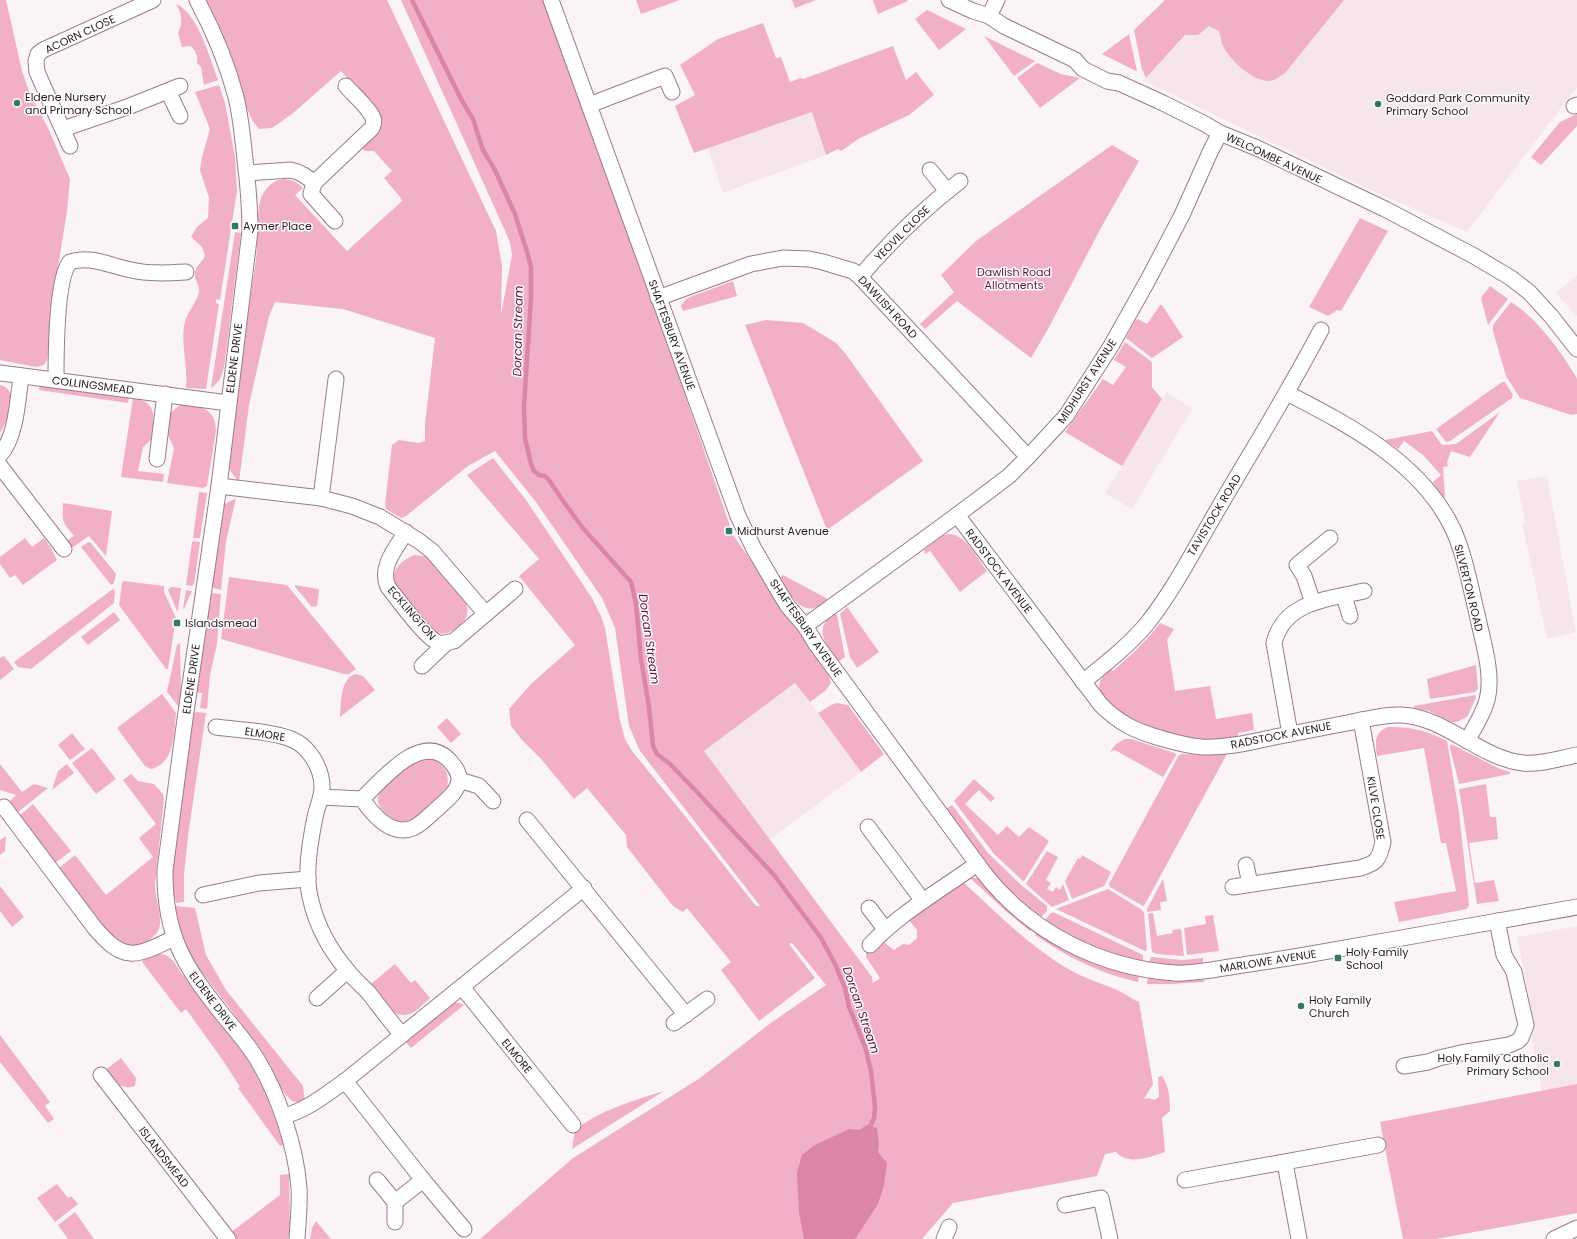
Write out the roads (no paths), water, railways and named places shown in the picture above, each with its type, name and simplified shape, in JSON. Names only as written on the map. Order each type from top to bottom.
[{"type":"street","name":"ACORN CLOSE","points":[[70,146],[39,79],[36,66],[38,54],[43,50],[153,0]]},
{"type":"street","name":"ELDENE DRIVE","points":[[197,0],[216,38],[236,96],[241,122],[247,173],[250,231],[218,486],[165,870],[164,890],[174,938],[190,970],[208,996],[256,1058],[284,1116],[299,1186],[297,1239]]},
{"type":"street","name":"SHAFTESBURY AVENUE","points":[[551,0],[738,516],[751,544],[775,586],[788,605],[805,626],[816,644],[977,864],[997,888],[1032,921],[1079,949]]},
{"type":"street","name":"WELCOMBE AVENUE","points":[[949,0],[973,11],[989,16],[1010,29],[1075,60],[1083,69],[1107,81],[1119,83],[1163,103],[1220,133],[1257,148],[1385,209],[1460,248],[1522,286],[1533,296],[1577,349]]},
{"type":"street","points":[[989,16],[997,0]]},
{"type":"street","points":[[589,105],[665,76],[672,92]]},
{"type":"street","points":[[335,220],[311,194],[314,184],[372,128],[374,123],[370,112],[346,86]]},
{"type":"street","points":[[63,129],[130,106],[174,88],[180,116]]},
{"type":"street","name":"MIDHURST AVENUE","points":[[805,626],[1009,476],[1066,416],[1111,346],[1182,215],[1220,133]]},
{"type":"street","points":[[247,173],[291,170],[298,171],[305,175],[314,184]]},
{"type":"street","points":[[930,170],[947,191]]},
{"type":"street","name":"YEOVIL CLOSE","points":[[860,277],[896,235],[960,181]]},
{"type":"street","name":"DAWLISH ROAD","points":[[658,298],[751,264],[783,258],[808,259],[853,271],[1028,457]]},
{"type":"street","points":[[56,380],[56,348],[61,290],[65,270],[70,262],[82,260],[95,261],[131,270],[152,273],[186,272]]},
{"type":"street","name":"TAVISTOCK ROAD","points":[[1083,682],[1120,651],[1144,626],[1157,609],[1179,575],[1287,393],[1321,330]]},
{"type":"street","name":"COLLINGSMEAD","points":[[0,373],[228,403]]},
{"type":"street","points":[[0,455],[12,432],[21,376]]},
{"type":"street","points":[[321,498],[336,379]]},
{"type":"street","name":"SILVERTON ROAD","points":[[1287,393],[1365,437],[1390,455],[1423,486],[1436,502],[1452,528],[1463,556],[1470,584],[1485,651],[1489,679],[1487,701],[1467,741]]},
{"type":"street","points":[[157,459],[165,394]]},
{"type":"street","points":[[0,466],[64,549]]},
{"type":"street","points":[[218,486],[321,498],[366,511],[406,532],[432,551],[486,614]]},
{"type":"street","name":"RADSTOCK AVENUE","points":[[957,515],[1101,705],[1117,720],[1140,732],[1181,744],[1201,746],[1236,745],[1361,720],[1400,715],[1412,716],[1434,723],[1486,752],[1505,759],[1524,763],[1536,763],[1577,755]]},
{"type":"street","name":"ECKLINGTON","points":[[406,532],[386,566],[385,581],[396,597],[432,640],[438,643],[446,643],[454,640],[515,589]]},
{"type":"street","points":[[1314,602],[1306,581],[1297,565],[1330,538]]},
{"type":"street","points":[[1290,734],[1274,643],[1279,629],[1285,619],[1299,609],[1314,602],[1364,592]]},
{"type":"street","points":[[1344,596],[1350,616]]},
{"type":"street","name":"ECKLINGTON","points":[[422,666],[446,643]]},
{"type":"street","name":"KILVE CLOSE","points":[[1233,887],[1360,868],[1373,864],[1380,854],[1383,842],[1361,720]]},
{"type":"street","name":"ELMORE","points":[[216,727],[279,735],[296,741],[310,755],[317,766],[321,781],[321,797],[315,817],[308,879],[310,900],[316,919],[327,942],[347,971],[367,991],[402,1035]]},
{"type":"street","points":[[321,797],[362,799],[406,759],[423,751],[435,751],[447,758],[457,770],[459,780],[454,792],[417,825],[408,829],[394,829],[389,827],[373,813],[362,799]]},
{"type":"street","points":[[459,780],[479,786],[493,801]]},
{"type":"street","points":[[4,807],[94,927],[110,944],[126,954],[134,954],[147,951],[174,938]]},
{"type":"street","points":[[527,820],[584,888],[680,1019],[707,999]]},
{"type":"street","points":[[868,827],[923,901]]},
{"type":"street","points":[[870,945],[885,928],[977,864]]},
{"type":"street","points":[[1246,865],[1250,884]]},
{"type":"street","points":[[203,895],[259,883],[308,879]]},
{"type":"street","points":[[284,1116],[296,1113],[306,1108],[345,1081],[584,888]]},
{"type":"street","name":"MARLOWE AVENUE","points":[[1079,949],[1127,966],[1145,970],[1180,974],[1237,966],[1577,907]]},
{"type":"street","points":[[869,908],[885,928]]},
{"type":"street","points":[[1404,1066],[1509,1045],[1518,1042],[1521,1038],[1526,1025],[1514,972],[1504,955],[1497,921]]},
{"type":"street","points":[[317,998],[347,971]]},
{"type":"street","name":"ELMORE","points":[[462,987],[573,1125]]},
{"type":"street","name":"ISLANDSMEAD","points":[[101,1075],[228,1239]]},
{"type":"street","points":[[345,1081],[423,1180],[464,1229]]},
{"type":"street","points":[[1184,1180],[1285,1163],[1378,1145]]},
{"type":"street","points":[[1285,1163],[1299,1239]]},
{"type":"street","points":[[377,1180],[395,1202],[395,1222]]},
{"type":"street","points":[[395,1202],[423,1180]]},
{"type":"street","points":[[1065,1205],[1101,1198],[1110,1239]]},
{"type":"street","points":[[1554,1239],[1577,1228]]},
{"type":"waterway","name":"Dorcan Stream","points":[[412,0],[461,99],[473,119],[483,150],[495,170],[515,214],[528,255],[531,268],[531,298],[524,406],[525,438],[531,464],[534,471],[539,475],[545,476],[549,480],[582,527],[631,582],[636,604],[641,659],[649,707],[653,746],[657,754],[670,764],[774,875],[821,938],[835,964],[845,988],[849,1007],[865,1047],[871,1071],[875,1107],[874,1118],[868,1131]]},
{"type":"place","name":"Eldene Nursery and Primary School","points":[[17,103]]},
{"type":"place","name":"Goddard Park Community Primary School","points":[[1378,104]]},
{"type":"place","name":"Aymer Place","points":[[235,226]]},
{"type":"place","name":"Midhurst Avenue","points":[[729,531]]},
{"type":"place","name":"Islandsmead","points":[[177,623]]},
{"type":"place","name":"Holy Family School","points":[[1338,958]]},
{"type":"place","name":"Holy Family Church","points":[[1301,1006]]},
{"type":"place","name":"Holy Family Catholic Primary School","points":[[1557,1064]]},
{"type":"park label","name":"Dawlish Road Allotments","points":[[1014,278]]}]
